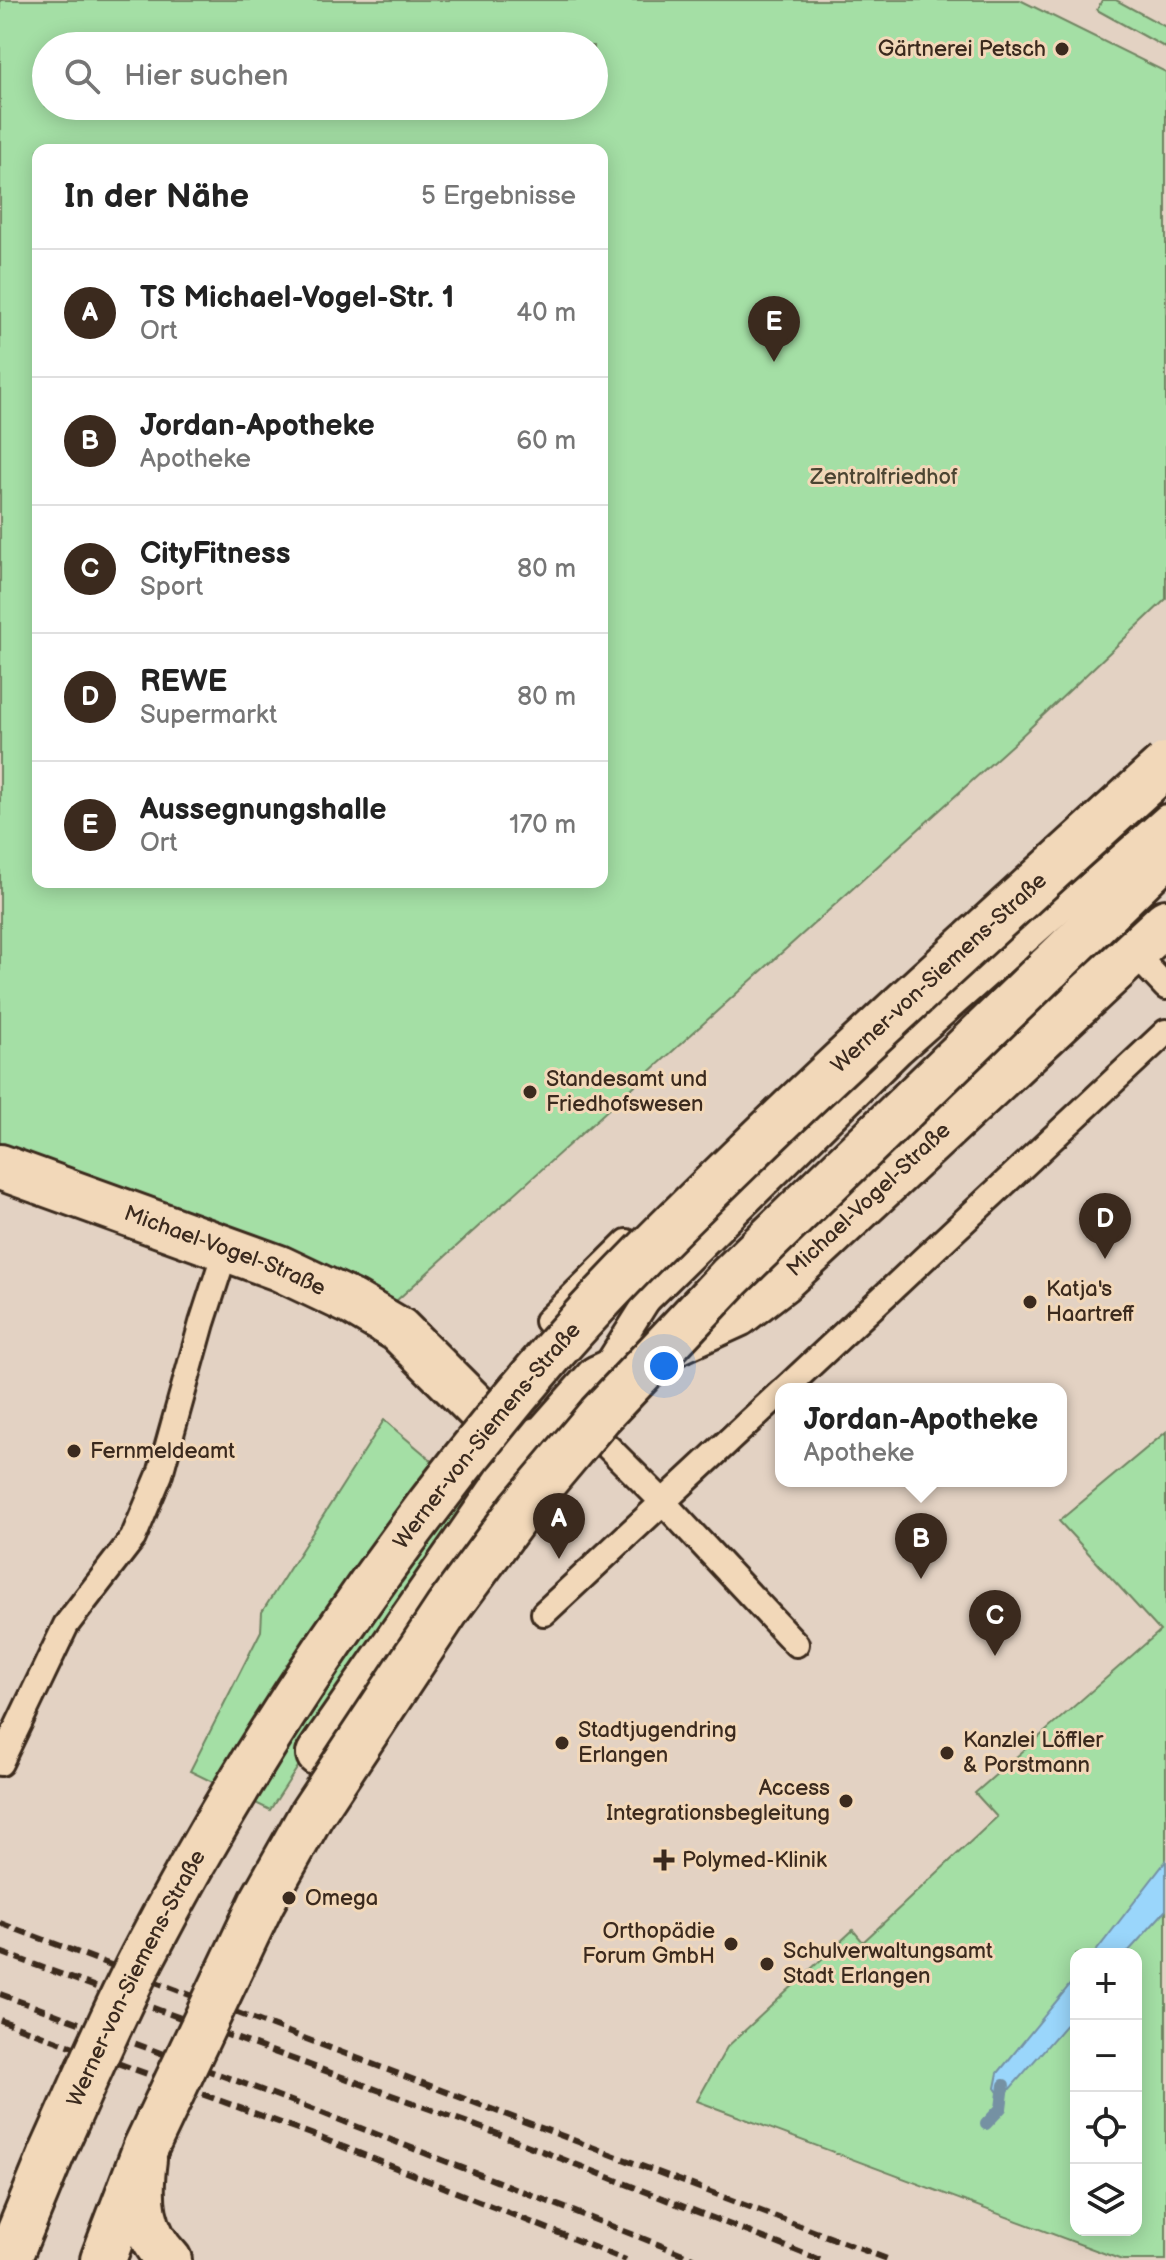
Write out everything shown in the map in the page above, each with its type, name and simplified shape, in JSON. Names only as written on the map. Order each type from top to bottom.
[{"type":"main road","name":"Werner-von-Siemens-Straße","points":[[8,2260],[52,2153],[142,1958],[234,1793],[382,1568],[461,1464],[555,1350],[681,1216],[851,1052],[1166,765]]},
{"type":"main road","points":[[103,2260],[146,2147],[262,1902],[311,1815],[448,1608],[521,1509],[600,1415],[730,1277],[1166,854]]},
{"type":"main road","name":"Michael-Vogel-Straße","points":[[0,1167],[279,1268],[353,1303],[399,1330],[508,1439],[527,1443],[571,1408],[738,1314],[781,1281],[1166,922]]},
{"type":"main road","name":"Michael-Vogel-Straße","points":[[319,1754],[506,1484],[571,1408]]},
{"type":"main road","points":[[146,2147],[141,2186],[142,2215],[149,2234],[169,2260]]},
{"type":"lane","points":[[547,1321],[606,1261],[774,1103],[1166,743]]},
{"type":"lane","points":[[796,1644],[571,1408],[647,1301],[900,1052],[1166,817]]},
{"type":"lane","points":[[1133,952],[1166,987]]},
{"type":"lane","points":[[792,1383],[1166,1032]]},
{"type":"lane","points":[[0,1763],[66,1625],[133,1538],[160,1474],[226,1249]]},
{"type":"lane","points":[[606,1261],[647,1301]]},
{"type":"lane","points":[[544,1613],[775,1398]]},
{"type":"green space","name":"Zentralfriedhof","points":[[0,0],[1020,0],[1166,72],[1166,599],[1014,743],[396,1301],[0,1144]]},
{"type":"green space","points":[[1102,0],[1116,0],[1166,27],[1166,48],[1097,10]]},
{"type":"green space","points":[[384,1420],[474,1496],[270,1810],[190,1771],[261,1631],[262,1612]]},
{"type":"green space","points":[[1166,1432],[1166,2260],[1122,2260],[697,2101],[727,2047],[853,1930],[863,1942],[997,1817],[975,1793],[1160,1631],[1059,1521]]},
{"type":"water","points":[[1166,1861],[1166,1910],[1131,1948],[1099,1948]]},
{"type":"water","points":[[1070,1984],[1070,2020],[1002,2098],[995,2088],[998,2073]]},
{"type":"waterway","points":[[986,2124],[1001,2108],[1004,2085]]},
{"type":"railway","points":[[0,1923],[890,2260]]},
{"type":"railway","points":[[0,1952],[501,2135],[820,2260]]},
{"type":"railway","points":[[0,1994],[294,2102],[698,2260]]},
{"type":"railway","points":[[0,2020],[311,2134],[626,2260]]},
{"type":"place","name":"Gärtnerei Petsch","points":[[1062,49]]},
{"type":"place","name":"Aussegnungshalle","points":[[774,362]]},
{"type":"place","name":"Standesamt und Friedhofswesen","points":[[530,1092]]},
{"type":"place","name":"REWE","points":[[1105,1259]]},
{"type":"place","name":"Katja's Haartreff","points":[[1030,1302]]},
{"type":"place","name":"Fernmeldeamt","points":[[74,1451]]},
{"type":"place","name":"TS Michael-Vogel-Str. 1","points":[[559,1559]]},
{"type":"place","name":"Jordan-Apotheke","points":[[921,1579]]},
{"type":"place","name":"CityFitness","points":[[995,1656]]},
{"type":"place","name":"Stadtjugendring Erlangen","points":[[562,1743]]},
{"type":"place","name":"Kanzlei Löffler & Porstmann","points":[[947,1753]]},
{"type":"place","name":"Access Integrationsbegleitung","points":[[846,1801]]},
{"type":"place","name":"Polymed-Klinik","points":[[664,1860]]},
{"type":"place","name":"Omega","points":[[289,1898]]},
{"type":"place","name":"Orthopädie Forum GmbH","points":[[731,1944]]},
{"type":"place","name":"Schulverwaltungsamt Stadt Erlangen","points":[[767,1964]]}]
